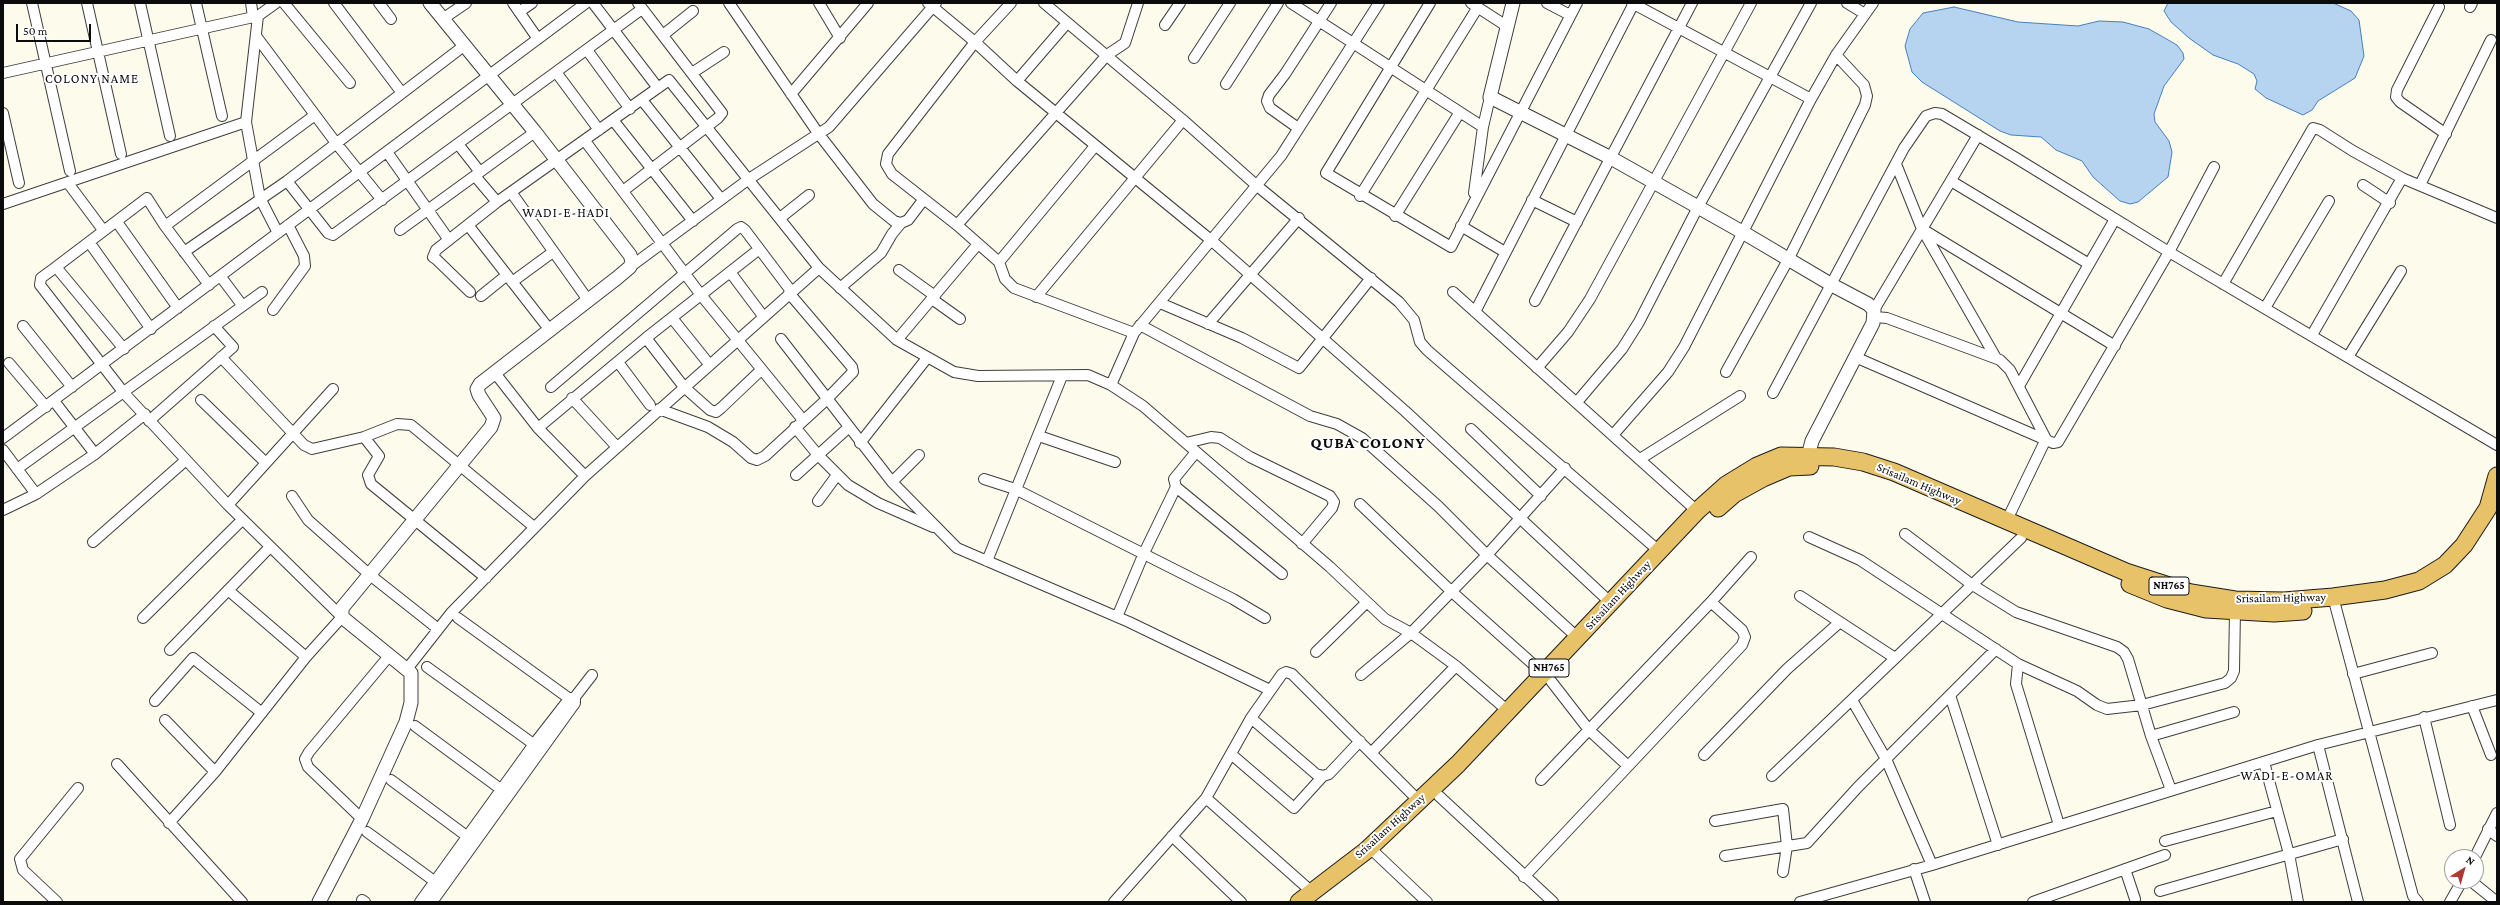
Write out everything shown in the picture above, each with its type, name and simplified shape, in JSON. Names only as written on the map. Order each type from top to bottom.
[{"type":"highway","name":"Srisailam Highway","points":[[1373,851],[1419,801],[1508,711],[1547,677],[1578,638],[1697,511],[1726,485],[1757,466],[1781,456],[1837,467],[1905,486],[2020,538],[2167,599],[2206,609],[2274,613],[2335,602],[2385,590],[2425,577],[2445,565],[2494,510],[2497,476]]},
{"type":"highway","name":"Srisailam Highway","points":[[1309,899],[1373,851],[1439,796],[1547,677],[1705,518],[1734,494],[1764,478],[1806,461],[1834,456],[1863,462],[1894,472],[2006,522],[2126,572],[2191,593],[2235,600],[2335,602]]},
{"type":"street","points":[[32,3],[70,171]]},
{"type":"street","points":[[87,3],[121,154]]},
{"type":"street","points":[[140,3],[170,136]]},
{"type":"street","points":[[196,3],[222,116]]},
{"type":"street","points":[[251,3],[256,16],[256,36],[246,122],[260,198],[278,233]]},
{"type":"street","points":[[3,73],[45,65],[256,16],[276,3]]},
{"type":"street","points":[[284,3],[350,83]]},
{"type":"street","points":[[334,3],[402,93]]},
{"type":"street","points":[[379,3],[391,19]]},
{"type":"street","points":[[430,3],[444,18],[535,132],[630,254],[632,261],[630,267]]},
{"type":"street","points":[[444,18],[466,3]]},
{"type":"street","points":[[513,3],[538,38]]},
{"type":"street","points":[[520,12],[532,3]]},
{"type":"street","points":[[3,438],[221,277],[488,74],[586,3]]},
{"type":"street","points":[[593,3],[658,88]]},
{"type":"street","points":[[729,3],[818,133],[873,204],[894,221],[902,223]]},
{"type":"street","points":[[819,3],[840,38]]},
{"type":"street","points":[[791,94],[840,38],[868,3]]},
{"type":"street","points":[[1011,3],[975,42],[888,154],[886,164],[892,174],[957,225],[999,262],[1005,279],[1014,288],[1036,297],[1137,329],[1310,416],[1337,424],[1362,438],[1438,506],[1487,555],[1578,638]]},
{"type":"street","points":[[1044,3],[1183,120],[1256,185],[1299,218],[1408,310],[1414,320],[1420,342],[1427,350],[1659,551]]},
{"type":"street","points":[[957,225],[1107,55],[1125,43],[1138,3]]},
{"type":"street","points":[[1165,25],[1180,3]]},
{"type":"street","points":[[1194,58],[1230,3]]},
{"type":"street","points":[[1226,84],[1278,3]]},
{"type":"street","points":[[1291,3],[1483,127]]},
{"type":"street","points":[[1298,128],[1280,117],[1270,108],[1267,101],[1269,94],[1331,3]]},
{"type":"street","points":[[1111,385],[1137,329],[1212,241],[1281,156],[1379,3]]},
{"type":"street","points":[[1430,3],[1326,170],[1328,176],[1448,247],[1453,245],[1473,201],[1577,3]]},
{"type":"street","points":[[1473,201],[1483,127],[1513,3]]},
{"type":"street","points":[[1547,3],[1570,15]]},
{"type":"street","points":[[1475,312],[1633,3],[1770,75],[1811,99]]},
{"type":"street","points":[[1535,301],[1692,3]]},
{"type":"street","points":[[1538,368],[1568,332],[1590,299],[1751,3]]},
{"type":"street","points":[[1576,402],[1622,349],[1770,75],[1811,3]]},
{"type":"street","points":[[1847,3],[1865,14]]},
{"type":"street","points":[[1613,435],[1668,372],[1684,347],[1744,233],[1811,99],[1836,56],[1873,3]]},
{"type":"street","points":[[169,823],[215,772],[306,657],[342,617],[342,608],[491,427],[494,418],[477,389],[549,329],[630,267],[721,199],[838,118],[932,4],[1055,114],[1212,241],[1322,340],[1405,411],[1611,603]]},
{"type":"street","points":[[1360,196],[1475,5],[1508,27]]},
{"type":"street","points":[[287,181],[328,233],[333,235],[614,31],[642,6],[722,112],[721,116],[680,149],[623,191]]},
{"type":"street","points":[[2439,7],[2397,90],[2396,97],[2400,102],[2446,134]]},
{"type":"street","points":[[663,35],[692,11]]},
{"type":"street","points":[[1017,81],[1067,22]]},
{"type":"street","points":[[256,36],[336,143],[382,200]]},
{"type":"street","points":[[2420,185],[2491,40]]},
{"type":"street","points":[[184,252],[260,198],[287,181],[465,45]]},
{"type":"street","points":[[587,50],[630,109]]},
{"type":"street","points":[[692,74],[724,52]]},
{"type":"street","points":[[1726,372],[1788,260],[1866,105],[1867,96],[1864,85],[1836,56]]},
{"type":"street","points":[[556,72],[599,130]]},
{"type":"street","points":[[470,292],[434,257],[436,250],[497,202],[669,80],[819,268],[897,340],[954,372],[978,376],[1088,375],[1111,385],[1143,406],[1302,544],[1385,619],[1411,633],[1456,666],[1508,711]]},
{"type":"street","points":[[1490,97],[1565,134],[1654,182],[1788,260],[1868,304],[1874,313],[1996,358],[2005,363],[2019,386],[2046,439]]},
{"type":"street","points":[[642,100],[721,199]]},
{"type":"street","points":[[1395,216],[1460,112]]},
{"type":"street","points":[[3,113],[19,183]]},
{"type":"street","points":[[1773,393],[1917,127],[1926,116],[1935,113],[1978,135],[2169,252],[2497,445]]},
{"type":"street","points":[[165,226],[253,159],[315,115]]},
{"type":"street","points":[[613,120],[693,221]]},
{"type":"street","points":[[1036,297],[1183,120]]},
{"type":"street","points":[[3,204],[246,122]]},
{"type":"street","points":[[2223,284],[2313,128],[2320,130],[2353,151],[2402,178],[2497,218]]},
{"type":"street","points":[[400,230],[535,132]]},
{"type":"street","points":[[1806,461],[1812,441],[1855,357],[1874,313],[1978,135]]},
{"type":"street","points":[[585,140],[701,295],[803,420]]},
{"type":"street","points":[[458,144],[497,202]]},
{"type":"street","points":[[999,262],[1095,146]]},
{"type":"street","points":[[387,152],[429,209],[449,240]]},
{"type":"street","points":[[1896,164],[1922,229],[1996,358]]},
{"type":"street","points":[[1855,357],[2053,443],[2063,437],[2169,252],[2214,167]]},
{"type":"street","points":[[2312,336],[2390,202],[2402,178]]},
{"type":"street","points":[[1950,181],[2089,264]]},
{"type":"street","points":[[68,183],[103,230]]},
{"type":"street","points":[[2363,185],[2390,202]]},
{"type":"street","points":[[511,192],[588,300]]},
{"type":"street","points":[[780,218],[809,195]]},
{"type":"street","points":[[210,285],[165,226],[147,198],[41,278],[40,285],[124,392],[242,520],[342,617],[407,669],[413,680],[409,713],[362,819],[319,902]]},
{"type":"street","points":[[840,288],[882,253],[892,234],[902,223],[908,220],[924,199]]},
{"type":"street","points":[[1532,200],[1576,222]]},
{"type":"street","points":[[2265,308],[2329,201]]},
{"type":"street","points":[[1208,324],[1299,218]]},
{"type":"street","points":[[2019,386],[2115,219]]},
{"type":"street","points":[[117,222],[178,308]]},
{"type":"street","points":[[273,310],[305,266],[304,256],[288,225]]},
{"type":"street","points":[[468,225],[549,329]]},
{"type":"street","points":[[1461,226],[1505,252]]},
{"type":"street","points":[[551,387],[684,273],[741,227],[790,292],[852,367],[851,375],[765,456],[757,460],[708,427],[659,409]]},
{"type":"street","points":[[1922,229],[2115,346]]},
{"type":"street","points":[[89,242],[150,329]]},
{"type":"street","points":[[897,340],[978,244]]},
{"type":"street","points":[[538,428],[572,398],[646,338],[758,250]]},
{"type":"street","points":[[481,296],[553,252]]},
{"type":"street","points":[[56,267],[124,349]]},
{"type":"street","points":[[407,669],[437,628],[585,476],[736,339],[819,268]]},
{"type":"street","points":[[899,270],[960,319]]},
{"type":"street","points":[[2348,357],[2401,270]]},
{"type":"street","points":[[730,272],[763,316]]},
{"type":"street","points":[[221,277],[242,305]]},
{"type":"street","points":[[1160,303],[1242,338],[1295,368],[1303,366],[1371,278]]},
{"type":"street","points":[[17,469],[262,292]]},
{"type":"street","points":[[1453,292],[1697,511]]},
{"type":"street","points":[[672,318],[709,364]]},
{"type":"street","points":[[23,326],[72,387]]},
{"type":"street","points":[[3,510],[36,494],[147,418],[233,347],[214,326]]},
{"type":"street","points":[[646,338],[684,387],[710,410],[716,412],[761,370]]},
{"type":"street","points":[[781,339],[826,400],[892,482],[957,548],[1118,617],[1270,690]]},
{"type":"street","points":[[221,357],[304,445],[312,449],[364,437],[397,424],[411,425],[534,527]]},
{"type":"street","points":[[860,443],[927,358]]},
{"type":"street","points":[[618,362],[650,404]]},
{"type":"street","points":[[9,363],[46,407]]},
{"type":"street","points":[[495,373],[538,428],[585,476]]},
{"type":"street","points":[[987,562],[1015,489],[1039,436],[1062,376]]},
{"type":"street","points":[[228,505],[333,389]]},
{"type":"street","points":[[1640,459],[1740,396]]},
{"type":"street","points":[[572,398],[617,446]]},
{"type":"street","points":[[54,400],[95,454]]},
{"type":"street","points":[[201,400],[266,463]]},
{"type":"street","points":[[795,427],[818,455],[848,485],[878,503],[905,516],[937,528]]},
{"type":"street","points":[[796,475],[848,428]]},
{"type":"street","points":[[1471,430],[1541,496]]},
{"type":"street","points":[[1039,436],[1115,462]]},
{"type":"street","points":[[1186,443],[1211,436],[1220,438],[1250,457],[1330,496],[1334,502],[1332,508],[1302,544]]},
{"type":"street","points":[[364,437],[379,456],[368,475],[371,484],[416,519],[486,578]]},
{"type":"street","points":[[2006,522],[2046,439]]},
{"type":"street","points":[[3,450],[36,494]]},
{"type":"street","points":[[1196,452],[1174,479],[1176,487],[1282,574]]},
{"type":"street","points":[[892,482],[919,455]]},
{"type":"street","points":[[93,542],[186,460]]},
{"type":"street","points":[[1361,675],[1411,633],[1487,555],[1565,468]]},
{"type":"street","points":[[818,501],[838,474]]},
{"type":"street","points":[[984,479],[1015,489],[1144,553],[1265,618]]},
{"type":"street","points":[[1118,617],[1144,553],[1176,487]]},
{"type":"street","points":[[292,496],[308,520],[370,574],[437,628]]},
{"type":"street","points":[[1360,504],[1451,591],[1547,677],[1589,730],[1628,766]]},
{"type":"street","points":[[143,618],[242,520]]},
{"type":"street","points":[[1905,534],[1971,584],[2016,612],[2116,647],[2124,652],[2128,659],[2151,736],[2171,790]]},
{"type":"street","points":[[1808,537],[1860,560],[1996,648],[2018,664],[2077,691],[2097,706],[2108,709],[2142,705],[2225,683],[2232,678],[2234,671],[2235,610]]},
{"type":"street","points":[[1772,776],[2020,538]]},
{"type":"street","points":[[170,650],[270,547]]},
{"type":"street","points":[[1541,780],[1711,602],[1751,557]]},
{"type":"street","points":[[228,590],[306,657]]},
{"type":"street","points":[[1800,596],[1895,658]]},
{"type":"street","points":[[1524,877],[1742,645],[1745,637],[1742,630],[1711,602]]},
{"type":"street","points":[[2335,602],[2368,733],[2413,896],[2418,902]]},
{"type":"street","points":[[1316,652],[1366,603]]},
{"type":"street","points":[[458,618],[573,700]]},
{"type":"street","points":[[1704,755],[1787,668],[1840,622]]},
{"type":"street","points":[[1725,856],[1808,843],[1886,759],[1996,648]]},
{"type":"street","points":[[2353,674],[2432,653]]},
{"type":"street","points":[[362,819],[308,767],[305,759],[309,752],[389,656]]},
{"type":"street","points":[[155,700],[193,658],[262,713]]},
{"type":"street","points":[[2018,664],[2016,684],[2059,826]]},
{"type":"street","points":[[1372,752],[1456,666]]},
{"type":"street","points":[[426,667],[538,747]]},
{"type":"street","points":[[1114,902],[1206,798],[1251,718],[1282,674],[1292,674],[1372,752],[1419,801]]},
{"type":"street","points":[[420,902],[439,884],[592,675]]},
{"type":"street","points":[[1950,695],[1998,845]]},
{"type":"street","points":[[1852,700],[1886,759],[1932,866]]},
{"type":"street","points":[[1800,902],[1914,869],[1932,866],[2318,745],[2424,717],[2497,700]]},
{"type":"street","points":[[2472,706],[2491,755]]},
{"type":"street","points":[[2151,736],[2234,712]]},
{"type":"street","points":[[2424,717],[2450,825]]},
{"type":"street","points":[[1251,718],[1316,774],[1323,776]]},
{"type":"street","points":[[165,720],[215,772]]},
{"type":"street","points":[[415,726],[505,792]]},
{"type":"street","points":[[1231,754],[1294,808],[1323,776],[1329,774],[1360,741]]},
{"type":"street","points":[[2318,745],[2358,902]]},
{"type":"street","points":[[2264,762],[2289,854],[2298,902]]},
{"type":"street","points":[[117,764],[242,902]]},
{"type":"street","points":[[391,780],[472,839]]},
{"type":"street","points":[[57,902],[23,870],[20,859],[78,788]]},
{"type":"street","points":[[1439,796],[1524,877],[1553,902]]},
{"type":"street","points":[[1206,798],[1309,899]]},
{"type":"street","points":[[1715,821],[1783,809],[1787,846],[1782,872]]},
{"type":"street","points":[[2165,841],[2277,811]]},
{"type":"street","points":[[2478,849],[2497,813]]},
{"type":"street","points":[[2488,829],[2497,836]]},
{"type":"street","points":[[367,832],[439,884]]},
{"type":"street","points":[[1172,836],[1241,902]]},
{"type":"street","points":[[2160,891],[2343,839]]},
{"type":"street","points":[[1373,851],[1427,902]]},
{"type":"street","points":[[2033,902],[2166,854]]},
{"type":"street","points":[[1914,869],[1925,902]]},
{"type":"street","points":[[2125,869],[2135,899]]},
{"type":"street","points":[[432,902],[439,884]]},
{"type":"street","points":[[2450,902],[2457,889]]},
{"type":"street","points":[[2481,889],[2496,902]]},
{"type":"water","points":[[2168,3],[2333,3],[2351,11],[2359,20],[2364,56],[2355,78],[2318,101],[2312,110],[2303,115],[2266,98],[2255,89],[2257,81],[2254,74],[2238,64],[2213,55],[2189,38],[2171,22],[2164,11]]},
{"type":"water","points":[[1954,7],[2018,22],[2078,26],[2099,21],[2123,22],[2149,29],[2177,45],[2183,53],[2184,59],[2164,86],[2154,114],[2155,122],[2169,141],[2172,152],[2168,177],[2138,202],[2130,204],[2120,201],[2093,177],[2082,161],[2056,150],[2041,137],[2011,135],[2000,131],[1922,82],[1912,72],[1905,46],[1910,29],[1923,13]]},
{"type":"district","name":"COLONY NAME","points":[[92,79]]},
{"type":"district","name":"WADI-E-HADI","points":[[566,213]]},
{"type":"district","name":"QUBA COLONY","points":[[1368,443]]},
{"type":"district","name":"WADI-E-OMAR","points":[[2287,776]]}]
